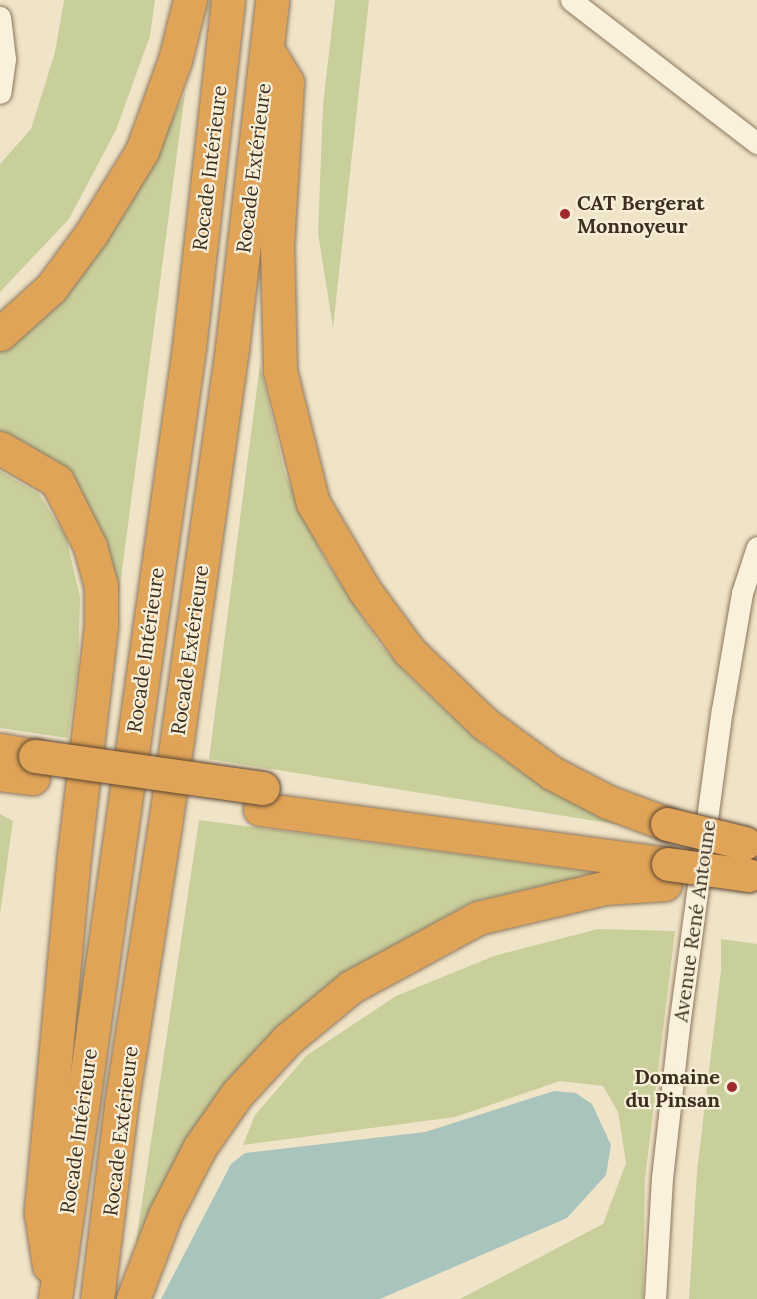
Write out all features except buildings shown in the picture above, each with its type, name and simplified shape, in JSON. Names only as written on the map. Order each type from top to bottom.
[{"type":"highway","points":[[0,334],[51,288],[91,234],[142,151],[176,60],[190,0]]},
{"type":"highway","name":"Rocade Intérieure","points":[[54,1299],[189,348],[228,0]]},
{"type":"highway","name":"Rocade Extérieure","points":[[97,1299],[121,1105],[165,825],[232,348],[273,0]]},
{"type":"highway","points":[[267,49],[287,82],[277,246],[280,371],[313,503],[365,591],[410,651],[483,723],[552,773],[608,802],[667,854],[752,867]]},
{"type":"highway","points":[[0,448],[57,482],[90,546],[101,586],[101,626],[74,855],[41,1213],[54,1299]]},
{"type":"highway","points":[[0,750],[34,767],[752,867]]},
{"type":"highway","points":[[0,774],[34,767]]},
{"type":"highway","points":[[133,1299],[165,1215],[200,1147],[237,1094],[288,1039],[351,987],[478,918],[604,888],[667,854]]},
{"type":"street","points":[[571,0],[757,144]]},
{"type":"street","points":[[0,17],[5,59],[0,93]]},
{"type":"street","name":"Avenue René Antoune","points":[[656,1299],[663,1178],[679,1026],[722,710],[742,593],[757,547]]},
{"type":"green space","points":[[64,0],[155,0],[150,36],[116,130],[69,219],[0,292],[0,164],[31,129],[55,52]]},
{"type":"green space","points":[[335,0],[369,0],[333,328],[318,233],[323,105]]},
{"type":"green space","points":[[185,93],[113,639],[110,565],[92,513],[67,475],[28,444],[0,433],[0,351],[25,331],[147,171]]},
{"type":"green space","points":[[260,364],[285,474],[324,558],[378,642],[412,680],[485,747],[536,782],[621,825],[209,759]]},
{"type":"green space","points":[[0,471],[39,494],[66,537],[80,597],[78,667],[68,738],[0,728]]},
{"type":"green space","points":[[0,814],[13,821],[0,914]]},
{"type":"green space","points":[[199,820],[602,873],[471,902],[353,970],[171,1168],[136,1242]]},
{"type":"green space","points":[[598,929],[675,931],[645,1179],[643,1299],[460,1299],[603,1224],[626,1163],[618,1112],[603,1086],[560,1081],[455,1117],[243,1145],[255,1115],[307,1055],[396,996],[494,956]]},
{"type":"green space","name":"Domaine du Pinsan","points":[[721,939],[757,944],[757,1299],[689,1299],[697,1171],[721,970]]},
{"type":"water","points":[[554,1091],[576,1093],[592,1104],[611,1145],[606,1175],[567,1218],[380,1299],[161,1299],[231,1164],[245,1153],[425,1132]]},
{"type":"place","name":"CAT Bergerat Monnoyeur","points":[[565,214]]},
{"type":"place","name":"Domaine du Pinsan","points":[[732,1087]]}]
